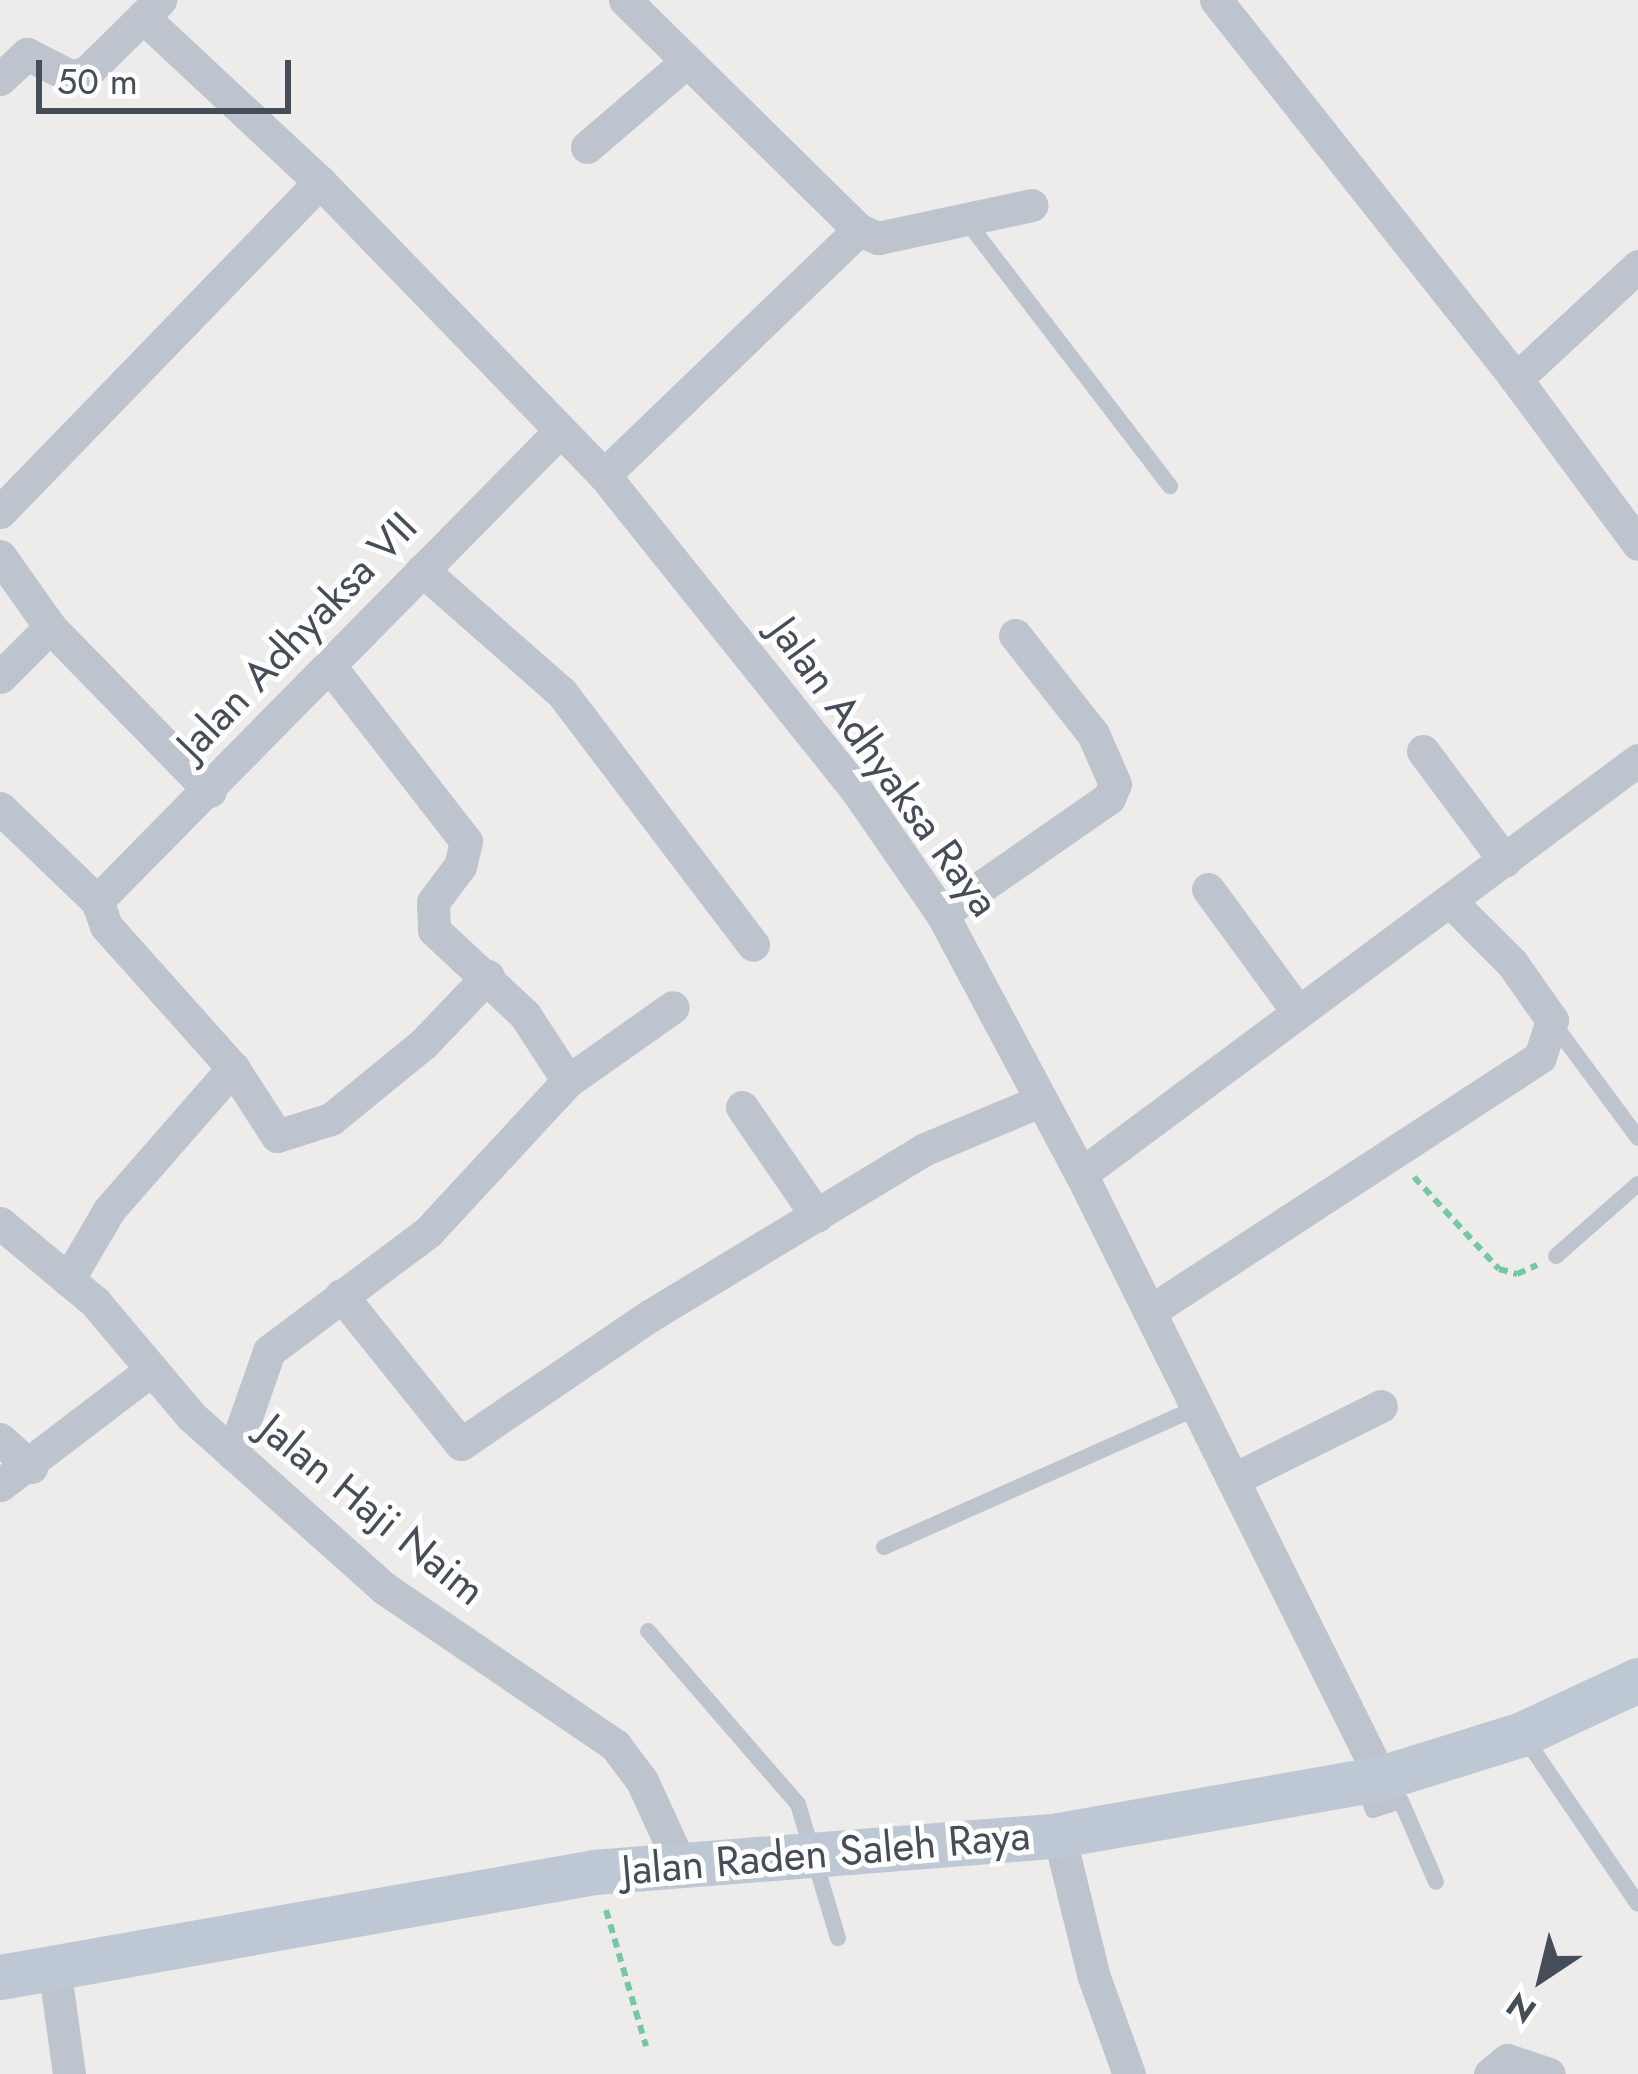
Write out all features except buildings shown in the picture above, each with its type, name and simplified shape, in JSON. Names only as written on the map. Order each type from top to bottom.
[{"type":"main road","name":"Jalan Raden Saleh Raya","points":[[0,1977],[594,1872],[814,1850],[1059,1834],[1372,1780],[1522,1734],[1638,1680]]},
{"type":"street","points":[[625,0],[859,230],[878,238],[1032,205]]},
{"type":"street","points":[[1216,0],[1516,379],[1638,544]]},
{"type":"street","points":[[0,79],[27,54],[72,76],[87,72],[152,9]]},
{"type":"street","name":"Jalan Adhyaksa Raya","points":[[152,9],[604,476],[856,791],[941,914],[1152,1310],[1372,1780]]},
{"type":"street","points":[[587,147],[685,63]]},
{"type":"street","points":[[0,512],[320,182]]},
{"type":"street","points":[[604,476],[859,230]]},
{"type":"street","points":[[1516,379],[1638,266]]},
{"type":"street","name":"Jalan Adhyaksa VII","points":[[97,901],[332,669],[560,431]]},
{"type":"street","points":[[0,556],[50,627],[210,791]]},
{"type":"street","points":[[422,570],[562,693],[753,945]]},
{"type":"street","points":[[0,677],[50,627]]},
{"type":"street","points":[[941,914],[1109,798],[1114,784],[1093,734],[1015,635]]},
{"type":"street","points":[[332,669],[460,829],[460,866],[440,885],[429,916],[555,1053],[568,1081]]},
{"type":"street","points":[[1423,752],[1505,861]]},
{"type":"street","points":[[1081,1174],[1638,760]]},
{"type":"street","points":[[0,808],[97,901],[106,926],[233,1068],[277,1136],[331,1119],[423,1044],[488,976]]},
{"type":"street","points":[[1208,889],[1298,1012]]},
{"type":"street","points":[[1152,1310],[1524,1073],[1550,1037],[1552,1020],[1512,963],[1451,902]]},
{"type":"street","points":[[232,1454],[268,1351],[428,1232],[568,1081],[673,1007]]},
{"type":"street","points":[[68,1280],[109,1210],[233,1068]]},
{"type":"street","points":[[340,1295],[461,1444],[731,1267],[925,1149],[1040,1102]]},
{"type":"street","points":[[742,1107],[817,1216]]},
{"type":"street","name":"Jalan Haji Naim","points":[[0,1223],[68,1280],[232,1454],[384,1588],[592,1724],[641,1781],[679,1862]]},
{"type":"street","points":[[0,1485],[31,1467],[152,1369]]},
{"type":"street","points":[[1234,1479],[1382,1406]]},
{"type":"street","points":[[0,1439],[31,1467]]},
{"type":"street","points":[[1059,1834],[1094,1977],[1129,2074]]},
{"type":"street","points":[[54,1966],[69,2074]]},
{"type":"street","points":[[1490,2074],[1507,2060],[1524,2060],[1549,2074]]},
{"type":"lane","points":[[965,218],[1170,486]]},
{"type":"lane","points":[[1552,1020],[1638,1138]]},
{"type":"lane","points":[[1556,1256],[1638,1184]]},
{"type":"lane","points":[[884,1546],[1199,1406]]},
{"type":"lane","points":[[648,1631],[774,1770],[798,1804],[838,1938]]},
{"type":"lane","points":[[1522,1734],[1638,1904]]},
{"type":"lane","points":[[1372,1780],[1373,1810],[1401,1801],[1436,1882]]},
{"type":"path","points":[[1395,1156],[1508,1275],[1556,1256]]},
{"type":"path","points":[[594,1872],[646,2046]]}]
